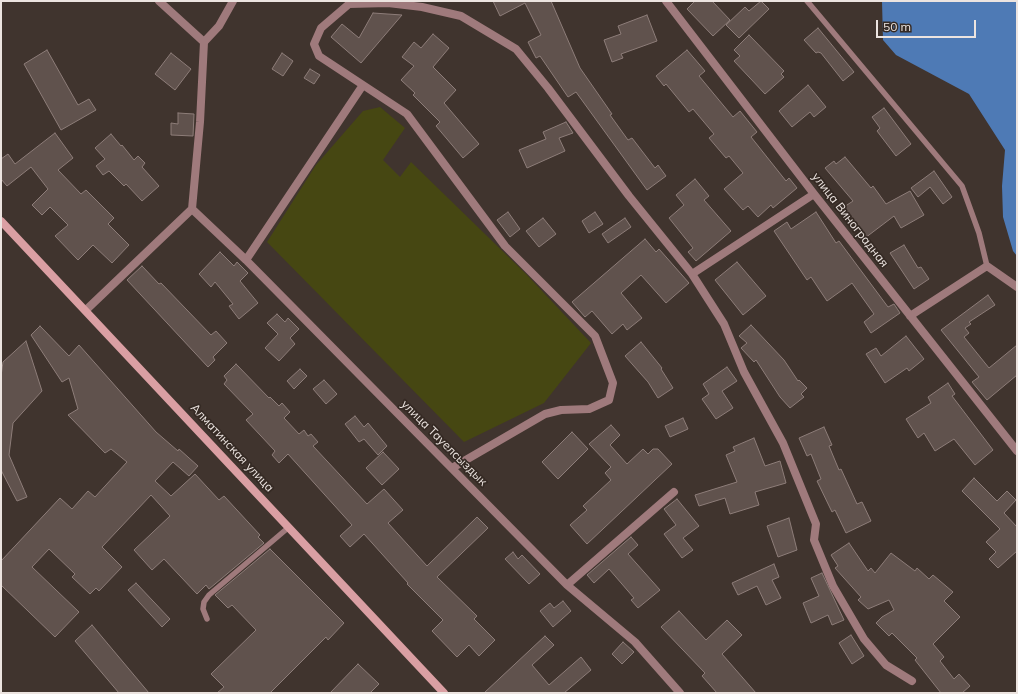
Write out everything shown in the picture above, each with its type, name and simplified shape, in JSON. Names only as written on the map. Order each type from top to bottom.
[{"type":"main road","name":"Алматинская улица","points":[[1,222],[86,310],[444,693]]},
{"type":"street","points":[[159,1],[204,42]]},
{"type":"street","points":[[86,310],[192,209],[200,122],[204,42],[219,26],[233,1]]},
{"type":"street","name":"улица Виноградная","points":[[666,1],[814,194],[1017,451]]},
{"type":"street","points":[[452,468],[544,414],[561,410],[589,409],[609,400],[613,383],[595,336],[505,246],[407,114],[319,56],[314,44],[321,28],[351,3],[421,4],[461,16],[516,49],[548,88],[629,196],[692,274],[724,324],[744,372],[783,443],[816,524],[814,540],[833,586],[864,639],[886,665],[912,681]]},
{"type":"street","points":[[246,260],[363,85]]},
{"type":"street","points":[[692,274],[814,194]]},
{"type":"street","name":"улица Тауелсыздык","points":[[192,209],[246,260],[568,585],[635,642],[680,693]]},
{"type":"street","points":[[910,316],[987,266],[1017,287]]},
{"type":"street","points":[[568,585],[674,492]]},
{"type":"lane","points":[[807,1],[962,186],[979,233],[987,266]]},
{"type":"lane","points":[[207,619],[203,609],[204,602],[209,596],[289,527]]},
{"type":"shaded area","points":[[380,107],[405,128],[383,160],[400,177],[411,162],[526,274],[591,343],[544,403],[464,442],[267,242],[316,165],[363,111]]},
{"type":"water","points":[[882,1],[1017,1],[1017,256],[1013,251],[1003,217],[1002,186],[1005,150],[969,94],[896,55],[883,40]]},
{"type":"building","points":[[493,1],[551,1],[580,68],[612,114],[610,115],[628,140],[632,138],[655,168],[658,165],[666,176],[647,190],[576,92],[568,97],[540,56],[536,58],[528,42],[541,35],[525,3],[500,16]]},
{"type":"building","points":[[695,1],[712,1],[730,20],[713,36],[687,9]]},
{"type":"building","points":[[761,1],[769,9],[739,38],[726,25],[745,7],[749,11]]},
{"type":"building","points":[[373,13],[402,15],[361,63],[331,37],[342,24],[359,38]]},
{"type":"building","points":[[647,15],[657,41],[621,54],[623,58],[612,62],[604,40],[621,34],[618,26]]},
{"type":"building","points":[[818,28],[854,72],[843,81],[821,53],[816,53],[804,40]]},
{"type":"building","points":[[433,34],[449,48],[433,67],[456,90],[444,103],[479,144],[463,158],[436,126],[440,122],[413,95],[415,93],[401,80],[414,66],[402,57],[414,42],[421,48]]},
{"type":"building","points":[[749,35],[784,71],[781,74],[784,77],[765,94],[734,61],[740,56],[734,50]]},
{"type":"building","points":[[47,50],[78,105],[89,99],[96,110],[61,130],[24,64]]},
{"type":"building","points":[[687,50],[705,71],[699,76],[733,117],[740,111],[757,132],[751,137],[786,181],[789,178],[797,188],[773,208],[771,205],[758,217],[748,206],[743,210],[724,189],[743,173],[729,156],[726,158],[709,138],[714,134],[693,109],[689,112],[666,84],[664,86],[656,76]]},
{"type":"building","points":[[171,53],[191,69],[175,90],[155,74]]},
{"type":"building","points":[[282,53],[293,61],[283,76],[272,69]]},
{"type":"building","points":[[310,69],[320,75],[314,84],[304,78]]},
{"type":"building","points":[[808,85],[826,107],[814,117],[810,112],[792,127],[779,111]]},
{"type":"building","points":[[884,108],[911,144],[896,156],[877,131],[880,128],[872,117]]},
{"type":"building","points":[[178,113],[194,114],[193,136],[171,135],[171,123],[178,124]]},
{"type":"building","points":[[566,122],[573,133],[559,138],[565,151],[527,168],[519,150],[546,139],[543,132]]},
{"type":"building","points":[[55,133],[73,158],[58,170],[81,194],[86,190],[114,218],[108,224],[129,245],[112,263],[93,245],[78,260],[55,236],[68,225],[50,207],[42,215],[32,205],[48,189],[31,167],[7,186],[1,179],[1,159],[8,154],[15,164]]},
{"type":"building","points":[[111,134],[134,160],[138,156],[145,163],[142,167],[159,186],[142,201],[126,184],[124,186],[109,171],[103,175],[96,166],[105,159],[95,148]]},
{"type":"building","points":[[845,157],[871,188],[873,186],[886,204],[910,191],[924,215],[901,228],[894,216],[865,238],[844,207],[853,201],[825,168],[834,161],[836,164]]},
{"type":"building","points":[[934,171],[952,197],[943,204],[930,187],[918,197],[911,188]]},
{"type":"building","points":[[695,179],[709,196],[704,200],[731,231],[696,261],[688,252],[693,248],[669,218],[684,205],[676,195]]},
{"type":"building","points":[[508,212],[520,229],[510,237],[497,220]]},
{"type":"building","points":[[595,212],[603,224],[589,233],[582,221]]},
{"type":"building","points":[[816,212],[836,243],[839,241],[888,307],[894,304],[900,313],[871,333],[864,322],[874,314],[852,283],[827,301],[811,277],[807,280],[774,231],[787,222],[791,229]]},
{"type":"building","points":[[543,218],[556,234],[539,247],[526,231]]},
{"type":"building","points":[[625,218],[631,227],[608,243],[602,234]]},
{"type":"building","points":[[645,239],[656,252],[659,249],[689,283],[666,303],[641,275],[621,293],[642,318],[627,330],[623,324],[612,334],[592,311],[585,317],[572,302]]},
{"type":"building","points":[[904,245],[918,268],[921,267],[929,279],[914,289],[890,253]]},
{"type":"building","points":[[220,252],[234,266],[237,262],[248,273],[240,281],[258,303],[239,319],[229,306],[233,304],[215,282],[211,287],[199,274]]},
{"type":"building","points":[[737,262],[766,296],[743,315],[715,280]]},
{"type":"building","points":[[142,266],[159,284],[161,283],[211,335],[216,331],[227,343],[213,357],[215,360],[208,367],[127,280]]},
{"type":"building","points":[[988,295],[995,305],[969,322],[971,324],[965,328],[969,333],[964,337],[989,368],[1017,345],[1017,375],[987,400],[972,382],[979,377],[941,330]]},
{"type":"building","points":[[277,314],[285,322],[288,318],[299,329],[290,338],[295,344],[279,361],[265,348],[278,334],[267,323]]},
{"type":"building","points":[[751,325],[784,360],[798,381],[799,380],[807,388],[801,394],[804,397],[790,408],[780,397],[756,360],[754,362],[741,348],[747,343],[739,336]]},
{"type":"building","points":[[40,326],[69,356],[79,345],[156,432],[178,451],[179,449],[198,466],[189,476],[173,462],[155,481],[171,496],[195,474],[219,500],[224,496],[260,535],[258,537],[264,543],[209,589],[206,585],[197,594],[164,559],[152,570],[134,550],[170,516],[151,495],[102,547],[122,567],[99,591],[96,588],[90,594],[72,577],[75,574],[49,549],[32,567],[79,612],[55,637],[1,585],[1,561],[60,498],[72,509],[88,491],[95,497],[127,462],[111,449],[105,453],[68,415],[78,409],[69,378],[62,382],[31,335]]},
{"type":"building","points":[[906,336],[924,359],[909,371],[907,368],[885,383],[866,354],[876,348],[881,356]]},
{"type":"building","points":[[26,341],[42,391],[13,423],[9,455],[27,497],[17,501],[1,470],[1,376],[3,362]]},
{"type":"building","points":[[641,342],[662,368],[661,369],[673,388],[658,398],[648,382],[625,356]]},
{"type":"building","points":[[236,364],[269,398],[270,397],[279,406],[282,403],[290,412],[284,418],[299,434],[304,430],[308,436],[311,434],[318,442],[313,446],[367,504],[384,489],[403,510],[388,523],[427,566],[477,517],[488,528],[437,577],[477,616],[474,619],[495,640],[479,656],[469,645],[457,657],[432,631],[443,620],[407,584],[408,583],[364,534],[350,547],[340,536],[352,525],[288,454],[279,463],[272,455],[275,451],[246,420],[253,414],[224,384],[227,380],[224,376]]},
{"type":"building","points":[[727,367],[737,381],[722,391],[733,408],[716,419],[702,399],[709,394],[703,384]]},
{"type":"building","points":[[300,369],[307,376],[294,389],[287,381]]},
{"type":"building","points":[[324,380],[337,394],[326,404],[313,389]]},
{"type":"building","points":[[948,383],[955,394],[952,396],[993,450],[975,465],[954,439],[935,451],[924,433],[918,438],[906,419],[931,403],[928,397]]},
{"type":"building","points":[[355,416],[364,427],[368,423],[387,446],[378,455],[364,439],[359,442],[345,424]]},
{"type":"building","points":[[683,418],[688,429],[670,437],[665,426]]},
{"type":"building","points":[[611,425],[620,435],[610,445],[627,464],[643,449],[648,454],[653,449],[658,449],[672,464],[587,544],[570,525],[587,510],[583,506],[611,480],[605,473],[611,467],[589,444]]},
{"type":"building","points":[[824,427],[832,445],[829,446],[839,470],[841,469],[857,504],[862,502],[871,521],[846,533],[835,510],[832,512],[817,481],[821,479],[811,454],[807,456],[799,438]]},
{"type":"building","points":[[572,432],[588,449],[558,479],[542,462]]},
{"type":"building","points":[[754,438],[765,466],[780,461],[786,483],[755,492],[759,505],[730,514],[725,498],[699,506],[695,495],[737,482],[726,455],[735,451],[733,447]]},
{"type":"building","points":[[383,452],[399,469],[382,485],[366,468]]},
{"type":"building","points":[[974,478],[997,501],[1007,491],[1016,500],[1004,513],[1017,527],[1017,551],[998,568],[989,559],[996,552],[986,542],[1000,529],[962,491]]},
{"type":"building","points":[[677,499],[699,526],[683,538],[693,550],[682,558],[664,534],[676,525],[664,509]]},
{"type":"building","points":[[789,518],[797,550],[778,557],[767,526]]},
{"type":"building","points":[[631,537],[638,545],[628,554],[660,590],[638,608],[631,600],[634,598],[609,569],[594,583],[587,575]]},
{"type":"building","points":[[849,543],[868,571],[871,568],[875,573],[891,553],[915,571],[917,568],[929,579],[933,575],[953,592],[944,601],[960,617],[933,644],[944,657],[940,661],[954,679],[959,674],[970,686],[962,693],[941,693],[915,660],[917,658],[892,633],[889,636],[876,623],[882,617],[894,610],[889,600],[868,609],[858,600],[861,597],[835,568],[838,566],[831,555]]},
{"type":"building","points":[[270,549],[344,623],[328,640],[326,637],[270,693],[217,693],[224,687],[211,674],[256,630],[232,605],[228,608],[215,595]]},
{"type":"building","points":[[513,552],[518,559],[522,555],[540,574],[529,584],[505,559]]},
{"type":"building","points":[[774,564],[779,577],[772,580],[781,598],[766,605],[757,586],[738,595],[732,583]]},
{"type":"building","points":[[822,573],[844,620],[832,625],[828,615],[811,623],[803,603],[819,596],[811,578]]},
{"type":"building","points":[[136,583],[170,619],[162,627],[128,590]]},
{"type":"building","points":[[563,601],[571,611],[553,627],[540,611],[550,603],[554,608]]},
{"type":"building","points":[[679,611],[706,640],[727,620],[742,635],[722,654],[756,693],[717,693],[702,676],[705,673],[661,627]]},
{"type":"building","points":[[92,625],[149,693],[119,693],[75,641]]},
{"type":"building","points":[[851,635],[864,656],[852,664],[839,643]]},
{"type":"building","points":[[545,636],[554,645],[532,665],[549,685],[581,657],[591,670],[564,693],[484,693]]},
{"type":"building","points":[[623,642],[634,652],[622,664],[612,654]]},
{"type":"building","points":[[358,664],[379,684],[370,693],[330,693]]}]
